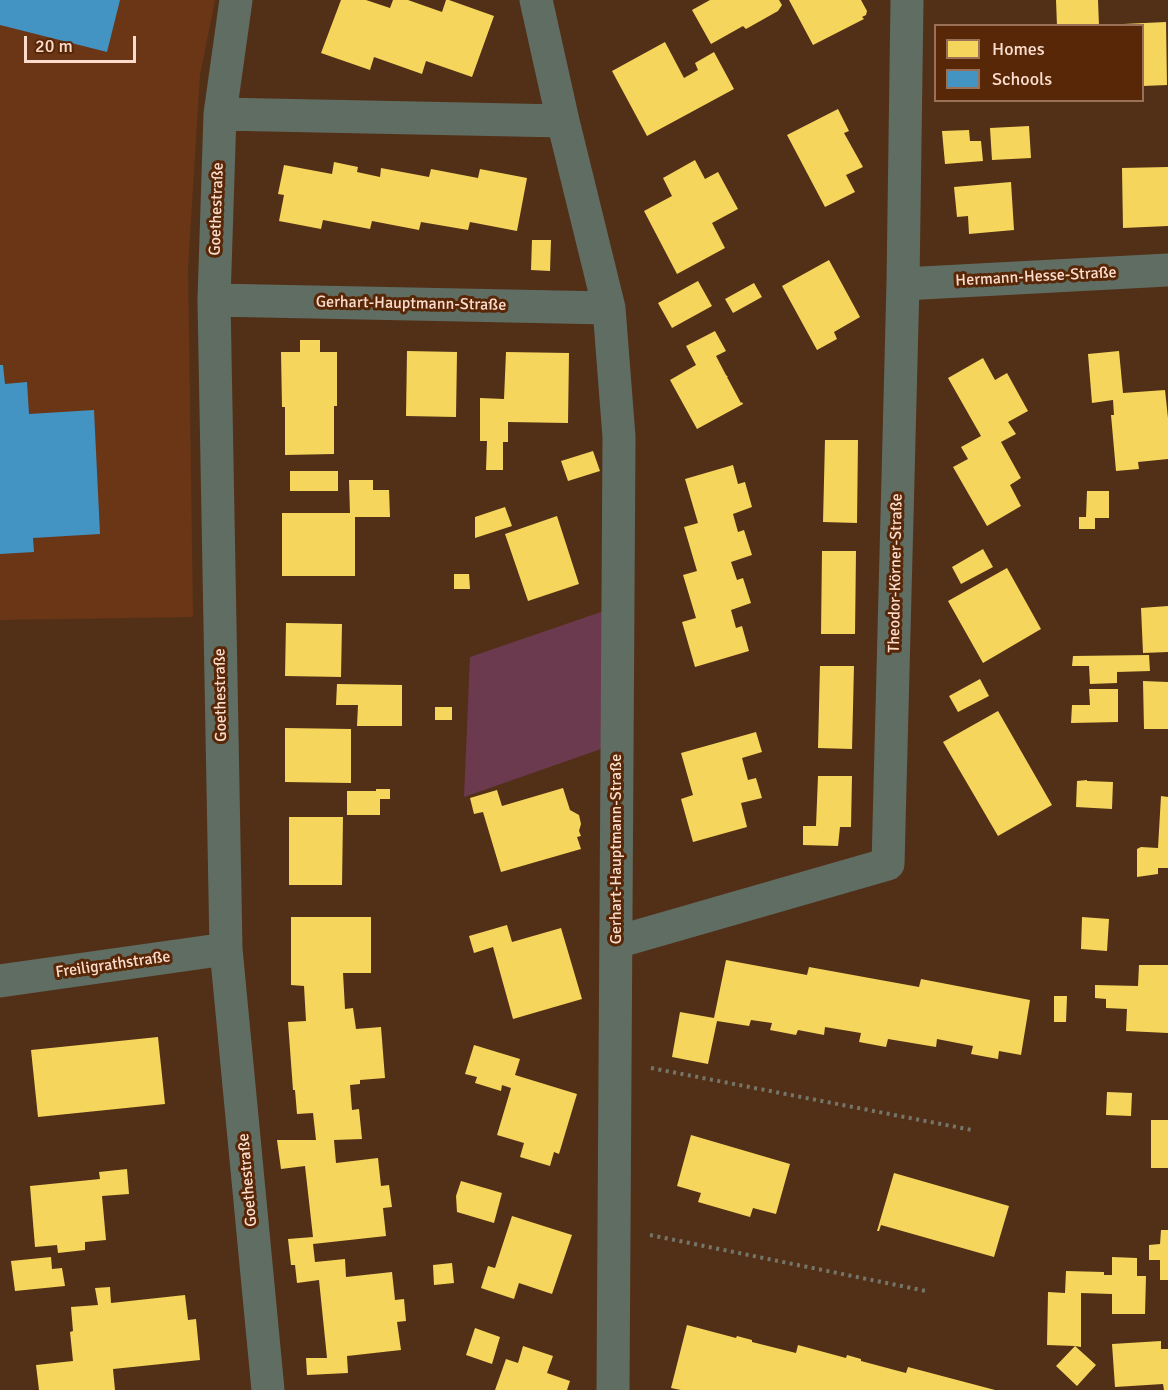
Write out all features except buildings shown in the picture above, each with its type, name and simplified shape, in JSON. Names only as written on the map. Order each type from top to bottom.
[{"type":"street","name":"Goethestraße","points":[[236,0],[220,114],[214,300],[226,949],[268,1390]]},
{"type":"street","name":"Gerhart-Hauptmann-Straße","points":[[536,0],[609,308],[619,437],[613,1390]]},
{"type":"street","name":"Theodor-Körner-Straße","points":[[617,942],[888,864],[903,284],[907,0]]},
{"type":"street","points":[[220,114],[563,121]]},
{"type":"street","name":"Hermann-Hesse-Straße","points":[[903,284],[1168,270]]},
{"type":"street","name":"Gerhart-Hauptmann-Straße","points":[[214,300],[609,308]]},
{"type":"street","name":"Freiligrathstraße","points":[[0,981],[226,949]]},
{"type":"path","points":[[615,1061],[972,1130]]},
{"type":"path","points":[[614,1228],[926,1290]]},
{"type":"shaded area","points":[[0,0],[215,0],[200,75],[188,268],[193,617],[0,620]]},
{"type":"shaded area","points":[[604,611],[601,749],[464,797],[470,657]]}]
